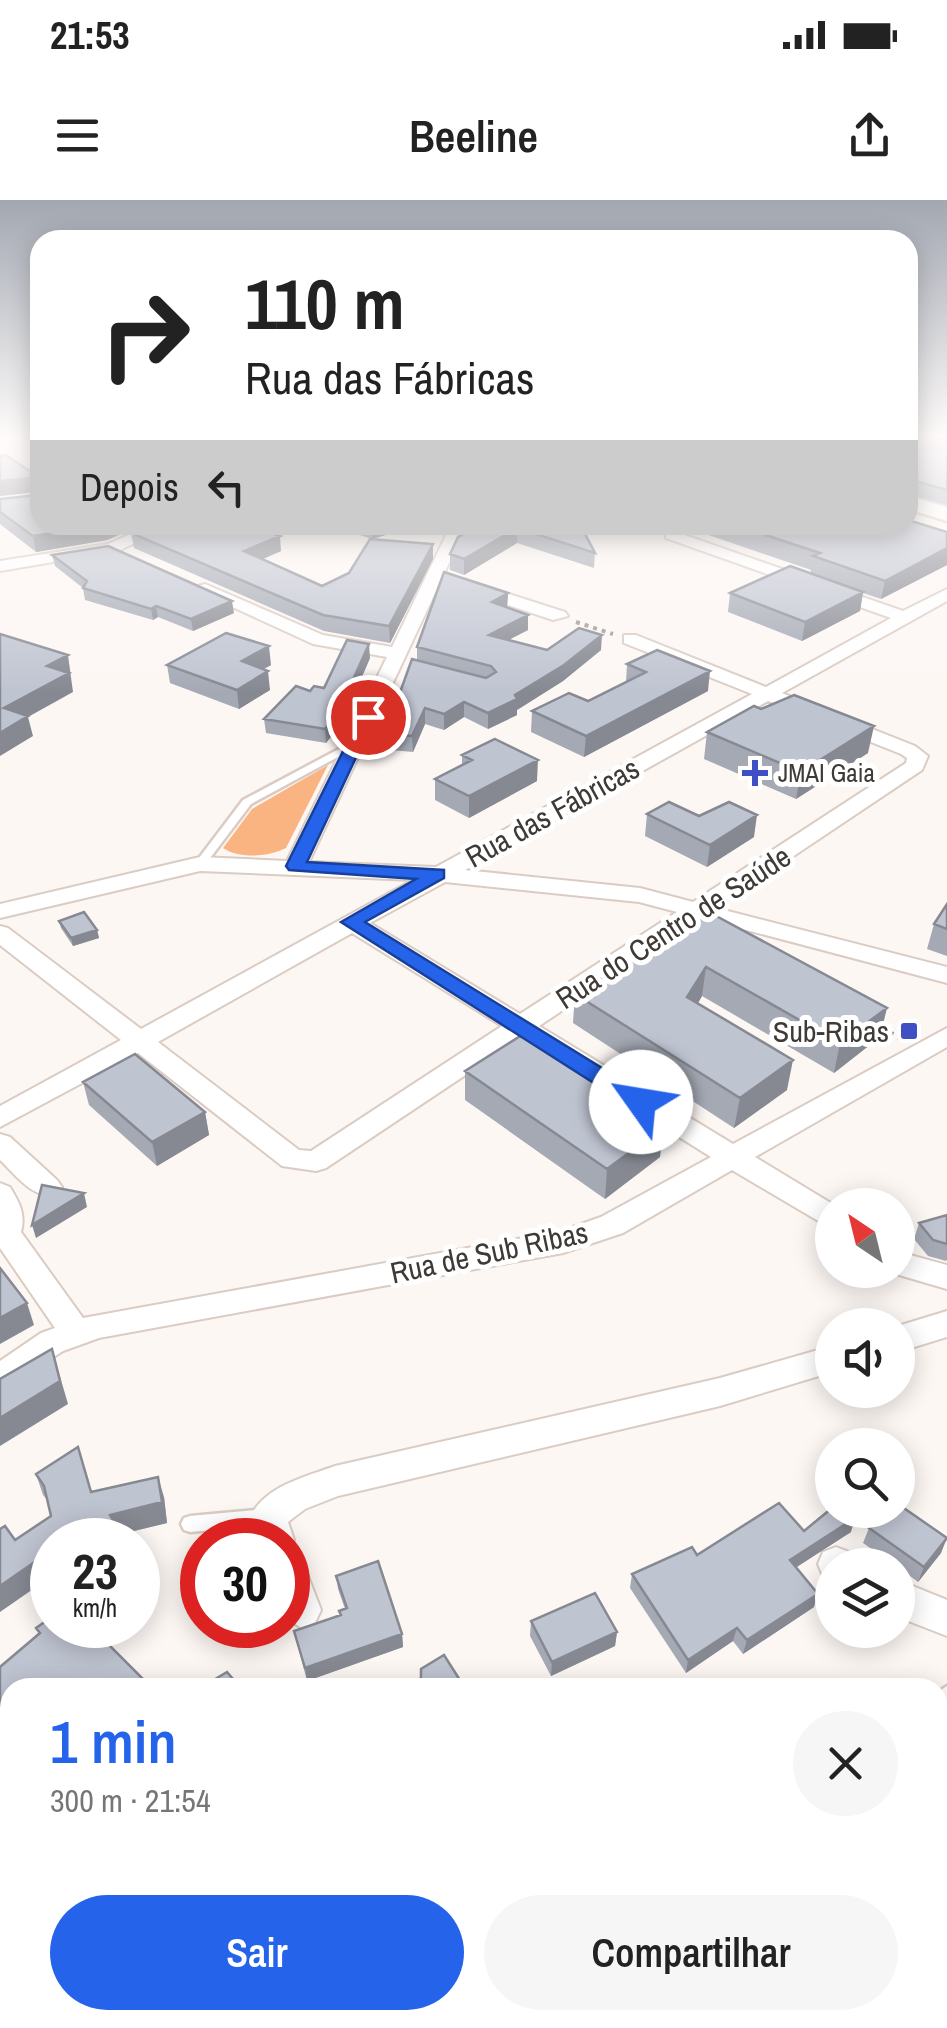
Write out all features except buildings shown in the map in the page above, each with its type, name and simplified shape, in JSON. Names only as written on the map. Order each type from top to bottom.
[{"type":"street","points":[[0,566],[120,552],[148,535]]},
{"type":"street","points":[[296,866],[354,744],[403,662],[452,535]]},
{"type":"street","points":[[670,535],[904,617]]},
{"type":"street","points":[[436,574],[559,616]]},
{"type":"street","points":[[180,579],[319,640],[403,662]]},
{"type":"street","name":"Rua das Fábricas","points":[[0,1118],[947,594]]},
{"type":"street","points":[[630,639],[769,694]]},
{"type":"street","name":"Rua do Centro de Saúde","points":[[0,933],[292,1159],[316,1161],[915,766],[918,756],[769,694]]},
{"type":"street","points":[[0,910],[200,864],[437,874],[640,894],[947,975]]},
{"type":"street","points":[[351,922],[815,1208]]},
{"type":"street","name":"Rua de Sub Ribas","points":[[0,1378],[52,1342],[76,1333],[563,1242],[612,1225],[935,1043]]},
{"type":"street","points":[[0,1144],[47,1188]]},
{"type":"street","points":[[0,1194],[10,1218],[6,1233],[76,1333]]},
{"type":"street","points":[[915,1268],[947,1276]]},
{"type":"street","points":[[915,1334],[947,1324]]},
{"type":"street","points":[[279,1518],[292,1498],[335,1482],[720,1392],[815,1363]]},
{"type":"street","points":[[915,1607],[947,1618]]},
{"type":"lane","points":[[200,864],[247,802],[354,744]]},
{"type":"path","points":[[559,616],[630,639]]},
{"type":"path","points":[[871,1023],[935,1043]]},
{"type":"shaded area","points":[[328,765],[286,848],[254,856],[223,848],[252,809]]},
{"type":"place","name":"JMAI Gaia","points":[[755,773]]},
{"type":"place","name":"Sub-Ribas","points":[[909,1031]]},
{"type":"route","points":[[368,717],[296,866],[437,874],[351,922],[641,1102]]}]
